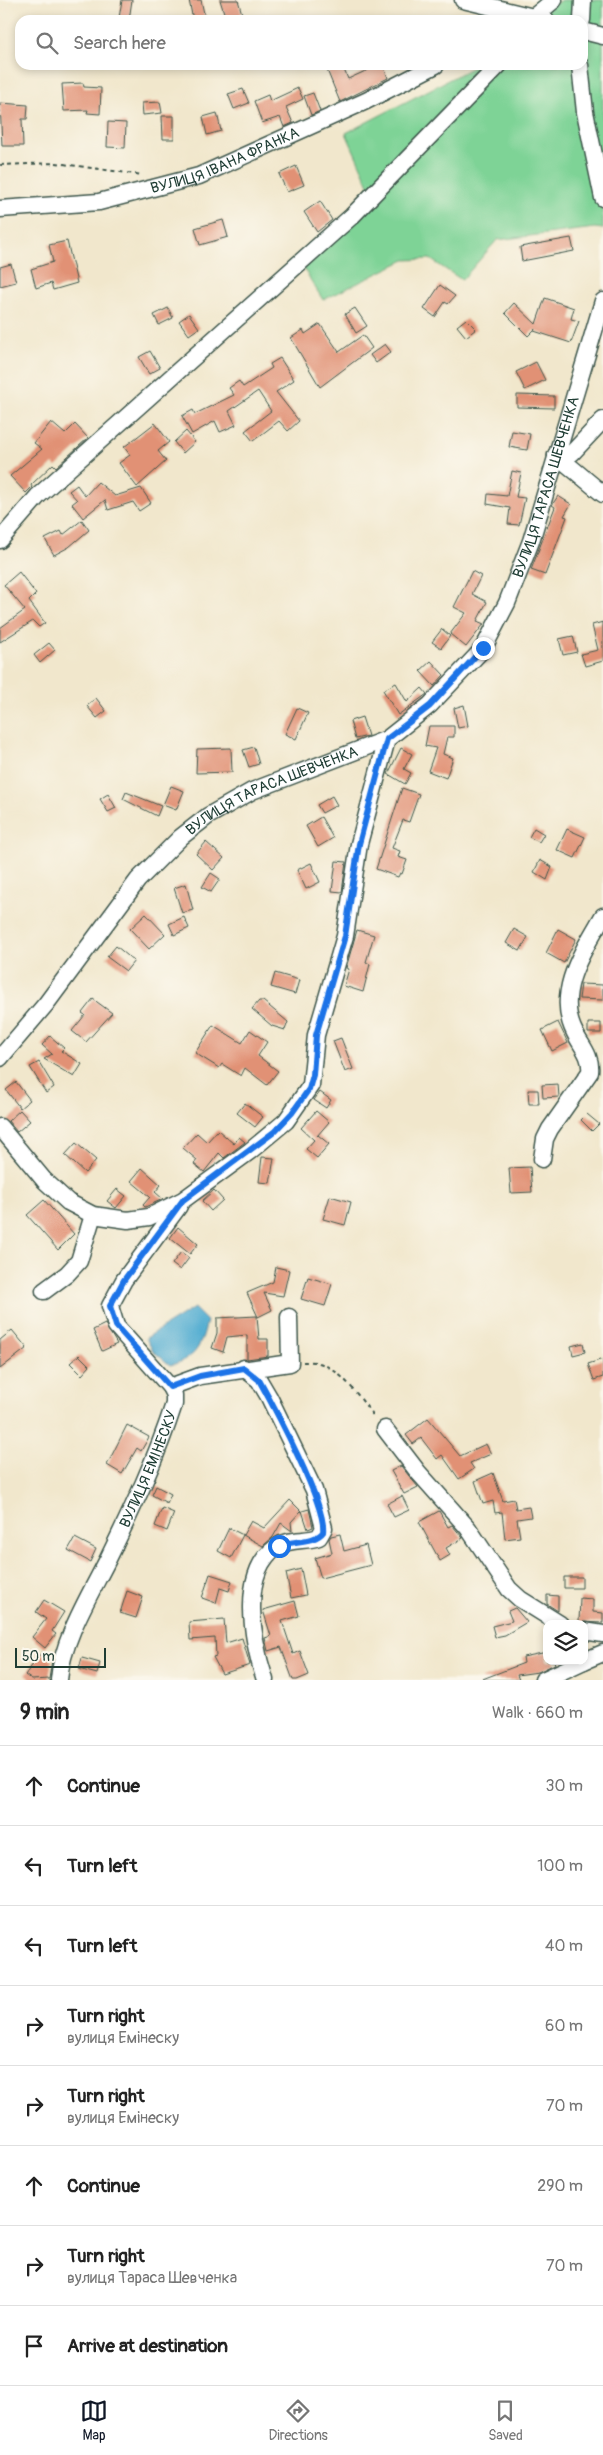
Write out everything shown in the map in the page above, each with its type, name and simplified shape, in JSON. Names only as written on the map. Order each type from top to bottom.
[{"type":"street","points":[[462,0],[518,15]]},
{"type":"street","points":[[537,15],[554,0]]},
{"type":"street","points":[[582,15],[583,0]]},
{"type":"street","points":[[588,32],[603,36]]},
{"type":"street","name":"ВУЛИЦЯ ІВАНА ФРАНКА","points":[[0,209],[99,202],[199,176],[366,101],[426,70]]},
{"type":"street","points":[[0,540],[38,496],[352,216],[494,70]]},
{"type":"street","points":[[581,70],[586,112],[603,198]]},
{"type":"street","name":"ВУЛИЦЯ ТАРАСА ШЕВЧЕНКА","points":[[0,1058],[46,1004],[138,880],[181,837],[208,816],[252,790],[387,739],[430,706],[483,648],[507,603],[532,541],[603,301]]},
{"type":"street","points":[[556,455],[572,453],[603,420]]},
{"type":"street","points":[[556,455],[603,494]]},
{"type":"street","points":[[0,1127],[56,1192],[80,1210],[112,1219],[139,1219],[162,1212],[183,1200],[274,1132],[292,1113],[311,1085],[316,1035],[345,936],[359,844],[387,739]]},
{"type":"street","points":[[542,1159],[545,1139],[550,1129],[590,1072],[588,1054],[570,1022],[567,1000],[575,970],[603,916]]},
{"type":"street","name":"ВУЛИЦЯ ЕМІНЕСКУ","points":[[59,1680],[60,1669],[68,1645],[127,1519],[175,1400],[170,1387],[116,1326],[110,1306],[124,1280],[183,1200]]},
{"type":"street","points":[[44,1291],[67,1274],[79,1261],[93,1215]]},
{"type":"street","points":[[170,1387],[200,1376],[290,1362],[289,1316]]},
{"type":"street","points":[[244,1368],[259,1380],[269,1397],[314,1490],[324,1528],[322,1535],[318,1537],[292,1540],[279,1546],[264,1559],[257,1574],[253,1593],[252,1621],[265,1680]]},
{"type":"street","points":[[385,1429],[418,1472],[468,1528],[509,1589],[520,1599],[554,1620]]},
{"type":"street","points":[[588,1632],[603,1634]]},
{"type":"street","points":[[588,1659],[603,1652]]},
{"type":"street","points":[[543,1680],[568,1665]]},
{"type":"path","points":[[0,165],[56,163],[148,175]]},
{"type":"path","points":[[290,1362],[318,1362],[326,1366],[349,1386],[385,1429]]},
{"type":"green space","points":[[561,0],[603,0],[603,229],[595,228],[497,240],[462,280],[430,259],[405,260],[323,300],[303,268],[371,207],[369,185],[346,133],[467,70],[588,70],[588,15],[537,15]]},
{"type":"water","points":[[194,1308],[207,1321],[200,1344],[192,1355],[170,1365],[153,1351],[146,1338]]},
{"type":"building","points":[[122,0],[132,0],[130,15],[120,15]]},
{"type":"building","points":[[189,0],[201,0],[204,15],[192,15]]},
{"type":"building","points":[[220,0],[238,0],[242,14],[225,15]]},
{"type":"building","points":[[327,70],[344,70],[348,79],[368,70],[385,70],[388,78],[340,102]]},
{"type":"building","points":[[83,83],[84,87],[101,88],[100,114],[87,113],[88,110],[64,111],[62,84]]},
{"type":"building","points":[[298,88],[303,99],[286,107],[293,123],[284,127],[280,117],[262,123],[254,101],[268,95],[270,101]]},
{"type":"building","points":[[243,89],[249,103],[234,109],[228,94]]},
{"type":"building","points":[[313,93],[320,111],[311,115],[304,96]]},
{"type":"building","points":[[160,102],[162,113],[143,115],[142,103]]},
{"type":"building","points":[[0,103],[28,105],[27,119],[22,119],[23,146],[2,146]]},
{"type":"building","points":[[217,113],[221,131],[207,135],[203,117]]},
{"type":"building","points":[[162,116],[174,116],[174,139],[163,139]]},
{"type":"building","points":[[108,122],[126,123],[125,148],[107,147]]},
{"type":"building","points":[[296,166],[304,185],[287,192],[279,174]]},
{"type":"building","points":[[320,201],[332,220],[317,232],[304,212]]},
{"type":"building","points":[[223,220],[228,237],[200,245],[195,228]]},
{"type":"building","points":[[571,238],[574,251],[522,261],[520,247]]},
{"type":"building","points":[[67,241],[77,283],[53,290],[51,283],[36,288],[31,269],[53,262],[49,245]]},
{"type":"building","points":[[11,264],[16,282],[0,286],[0,267]]},
{"type":"building","points":[[440,285],[455,296],[448,304],[445,302],[435,317],[424,309]]},
{"type":"building","points":[[545,298],[574,308],[571,319],[579,321],[571,343],[534,331],[535,329],[528,336],[505,313],[514,303],[536,324]]},
{"type":"building","points":[[168,308],[173,318],[159,325],[154,315]]},
{"type":"building","points":[[355,308],[367,326],[356,333],[345,314]]},
{"type":"building","points":[[189,314],[199,328],[189,335],[179,321]]},
{"type":"building","points":[[466,319],[476,329],[466,337],[457,326]]},
{"type":"building","points":[[320,324],[339,352],[363,335],[372,348],[320,387],[291,338],[303,330],[305,334]]},
{"type":"building","points":[[385,344],[391,352],[376,363],[370,355]]},
{"type":"building","points":[[150,351],[160,368],[149,374],[139,357]]},
{"type":"building","points":[[280,358],[294,380],[276,392],[299,421],[288,431],[279,421],[253,441],[245,431],[271,411],[258,391],[229,411],[236,425],[220,432],[215,421],[192,434],[182,416],[193,410],[195,414],[234,395],[229,388],[239,381],[243,387],[272,368],[270,364]]},
{"type":"building","points":[[536,362],[545,380],[525,390],[516,372]]},
{"type":"building","points":[[517,395],[554,396],[554,408],[517,407]]},
{"type":"building","points":[[51,422],[65,434],[75,424],[88,438],[56,467],[53,464],[31,485],[32,487],[26,493],[10,476],[42,449],[34,443]]},
{"type":"building","points":[[155,423],[169,442],[158,451],[166,461],[137,487],[119,463],[130,455],[124,447]]},
{"type":"building","points":[[186,431],[195,442],[183,453],[174,442]]},
{"type":"building","points":[[512,431],[530,434],[527,450],[509,447]]},
{"type":"building","points":[[512,471],[521,473],[516,497],[525,498],[519,525],[508,524],[510,508],[487,504],[488,494],[507,496]]},
{"type":"building","points":[[98,482],[115,496],[141,488],[151,503],[139,511],[133,502],[108,510],[105,500],[83,518],[72,504],[77,500],[69,491],[77,485],[85,496]]},
{"type":"building","points":[[558,496],[571,504],[564,516],[567,517],[545,575],[531,570],[555,507],[552,505]]},
{"type":"building","points":[[82,520],[89,530],[69,547],[54,555],[45,539],[61,531],[63,535]]},
{"type":"building","points":[[472,571],[481,576],[472,594],[487,602],[477,621],[484,624],[466,647],[450,634],[466,613],[454,607]]},
{"type":"building","points":[[19,572],[36,594],[29,601],[45,623],[39,627],[33,621],[0,642],[0,628],[25,610],[4,585]]},
{"type":"building","points":[[603,622],[603,661],[585,666],[581,654],[598,650],[592,625]]},
{"type":"building","points":[[442,629],[450,636],[441,648],[432,642]]},
{"type":"building","points":[[573,636],[577,652],[563,655],[559,639]]},
{"type":"building","points":[[49,643],[55,650],[40,663],[34,655]]},
{"type":"building","points":[[431,661],[444,675],[434,686],[420,671]]},
{"type":"building","points":[[396,683],[407,702],[422,688],[427,694],[398,715],[383,690]]},
{"type":"building","points":[[96,698],[106,711],[97,718],[87,706]]},
{"type":"building","points":[[464,705],[468,726],[458,728],[454,708]]},
{"type":"building","points":[[297,708],[308,713],[296,739],[285,734]]},
{"type":"building","points":[[362,717],[368,736],[355,739],[350,721]]},
{"type":"building","points":[[429,726],[454,726],[454,737],[447,737],[443,754],[453,758],[446,778],[428,771],[436,748],[425,746]]},
{"type":"building","points":[[254,747],[259,764],[249,767],[243,750]]},
{"type":"building","points":[[231,748],[232,772],[196,773],[197,749]]},
{"type":"building","points":[[401,748],[412,754],[404,769],[411,773],[405,784],[388,774]]},
{"type":"building","points":[[171,786],[184,791],[176,810],[163,805]]},
{"type":"building","points":[[402,788],[419,794],[409,822],[403,820],[392,848],[400,851],[398,857],[407,860],[402,874],[400,873],[398,877],[376,869]]},
{"type":"building","points":[[126,792],[161,806],[157,816],[123,799]]},
{"type":"building","points":[[108,794],[116,808],[108,812],[100,799]]},
{"type":"building","points":[[332,796],[337,805],[322,813],[317,805]]},
{"type":"building","points":[[321,817],[333,838],[318,847],[306,826]]},
{"type":"building","points":[[534,828],[544,834],[539,842],[529,837]]},
{"type":"building","points":[[567,829],[585,837],[575,858],[557,850]]},
{"type":"building","points":[[206,842],[224,858],[213,870],[196,854]]},
{"type":"building","points":[[540,860],[552,867],[547,880],[534,872]]},
{"type":"building","points":[[336,861],[346,862],[342,892],[332,891]]},
{"type":"building","points":[[311,863],[320,882],[306,889],[297,870]]},
{"type":"building","points":[[211,873],[220,879],[211,892],[202,887]]},
{"type":"building","points":[[186,884],[193,910],[182,913],[174,888]]},
{"type":"building","points":[[146,914],[165,934],[149,949],[130,929]]},
{"type":"building","points":[[184,917],[189,928],[174,935],[169,924]]},
{"type":"building","points":[[514,929],[528,937],[520,951],[506,943]]},
{"type":"building","points":[[558,929],[576,939],[564,963],[546,953]]},
{"type":"building","points":[[357,930],[374,935],[366,962],[370,964],[363,992],[344,986],[349,969],[346,968]]},
{"type":"building","points":[[116,946],[134,961],[126,971],[107,957]]},
{"type":"building","points":[[275,973],[299,980],[295,994],[271,987]]},
{"type":"building","points":[[581,984],[603,985],[603,1000],[579,999]]},
{"type":"building","points":[[93,999],[112,1013],[86,1042],[72,1031],[85,1015],[82,1013]]},
{"type":"building","points":[[259,1001],[263,1001],[288,1022],[285,1030],[272,1026],[252,1009]]},
{"type":"building","points":[[558,1022],[568,1043],[552,1051],[542,1030]]},
{"type":"building","points":[[588,1023],[601,1023],[601,1033],[588,1033]]},
{"type":"building","points":[[213,1025],[242,1043],[250,1030],[267,1042],[258,1056],[278,1071],[267,1085],[245,1068],[241,1076],[222,1064],[219,1068],[195,1053]]},
{"type":"building","points":[[50,1036],[64,1048],[61,1051],[82,1064],[74,1077],[44,1059],[52,1054],[42,1045]]},
{"type":"building","points":[[341,1038],[353,1069],[345,1072],[333,1041]]},
{"type":"building","points":[[39,1062],[54,1087],[46,1093],[30,1067]]},
{"type":"building","points":[[16,1082],[30,1100],[20,1108],[6,1090]]},
{"type":"building","points":[[558,1084],[559,1097],[543,1098],[542,1085]]},
{"type":"building","points":[[528,1090],[538,1090],[539,1104],[529,1104]]},
{"type":"building","points":[[320,1092],[331,1100],[326,1108],[314,1100]]},
{"type":"building","points":[[245,1103],[263,1117],[255,1127],[237,1113]]},
{"type":"building","points":[[20,1110],[30,1121],[17,1132],[8,1121]]},
{"type":"building","points":[[316,1111],[329,1122],[317,1136],[329,1144],[317,1158],[306,1149],[314,1140],[301,1128]]},
{"type":"building","points":[[587,1114],[599,1124],[592,1131],[581,1120]]},
{"type":"building","points":[[218,1130],[234,1144],[239,1137],[245,1142],[224,1158],[219,1153],[204,1172],[194,1164],[197,1160],[183,1148],[197,1133],[207,1142]]},
{"type":"building","points":[[76,1143],[96,1160],[85,1173],[65,1155]]},
{"type":"building","points":[[262,1157],[274,1158],[270,1183],[259,1182]]},
{"type":"building","points":[[530,1167],[532,1192],[511,1193],[509,1168]]},
{"type":"building","points":[[142,1168],[161,1185],[155,1192],[163,1199],[145,1207],[143,1205],[150,1197],[131,1181]]},
{"type":"building","points":[[117,1189],[126,1196],[116,1208],[107,1201]]},
{"type":"building","points":[[214,1190],[223,1200],[211,1211],[202,1201]]},
{"type":"building","points":[[330,1196],[351,1202],[345,1225],[323,1219]]},
{"type":"building","points":[[44,1200],[74,1234],[58,1250],[27,1215]]},
{"type":"building","points":[[178,1227],[198,1244],[190,1254],[170,1238]]},
{"type":"building","points":[[181,1252],[189,1258],[180,1270],[172,1264]]},
{"type":"building","points":[[276,1267],[289,1270],[283,1296],[264,1293],[272,1310],[258,1317],[247,1293],[273,1282]]},
{"type":"building","points":[[308,1277],[332,1284],[325,1306],[301,1299]]},
{"type":"building","points":[[257,1316],[259,1339],[268,1339],[268,1356],[247,1359],[247,1335],[227,1337],[223,1352],[212,1348],[217,1333],[217,1318]]},
{"type":"building","points":[[105,1324],[117,1344],[102,1351],[93,1330]]},
{"type":"building","points":[[12,1330],[27,1348],[0,1369],[0,1340]]},
{"type":"building","points":[[583,1343],[585,1352],[573,1355],[571,1346]]},
{"type":"building","points":[[79,1355],[90,1366],[82,1375],[70,1363]]},
{"type":"building","points":[[603,1359],[603,1377],[594,1380],[588,1364]]},
{"type":"building","points":[[428,1418],[460,1456],[486,1444],[491,1454],[470,1463],[474,1469],[459,1479],[442,1455],[437,1459],[421,1438],[413,1444],[406,1435]]},
{"type":"building","points":[[127,1425],[149,1437],[141,1451],[137,1448],[122,1474],[107,1465]]},
{"type":"building","points":[[401,1466],[418,1487],[404,1494],[391,1471]]},
{"type":"building","points":[[493,1473],[503,1501],[514,1499],[516,1509],[529,1507],[531,1517],[517,1519],[520,1537],[505,1539],[502,1512],[495,1513],[493,1501],[483,1504],[475,1481]]},
{"type":"building","points":[[156,1486],[171,1494],[167,1503],[152,1495]]},
{"type":"building","points":[[402,1496],[409,1510],[394,1517],[387,1504]]},
{"type":"building","points":[[290,1500],[301,1511],[291,1522],[292,1531],[281,1523],[273,1537],[263,1546],[243,1535],[251,1521],[264,1528]]},
{"type":"building","points":[[162,1508],[174,1513],[167,1531],[155,1526]]},
{"type":"building","points":[[309,1509],[313,1527],[308,1529],[302,1511]]},
{"type":"building","points":[[439,1511],[448,1527],[452,1525],[463,1538],[446,1548],[450,1555],[440,1561],[419,1522]]},
{"type":"building","points":[[229,1528],[243,1535],[231,1558],[218,1551]]},
{"type":"building","points":[[340,1534],[344,1551],[366,1545],[371,1565],[321,1578],[315,1558],[332,1553],[329,1539],[331,1536]]},
{"type":"building","points":[[75,1538],[96,1549],[90,1562],[68,1550]]},
{"type":"building","points":[[301,1569],[306,1595],[291,1598],[286,1573]]},
{"type":"building","points":[[210,1574],[232,1581],[229,1591],[220,1588],[216,1603],[202,1598]]},
{"type":"building","points":[[564,1577],[582,1577],[582,1588],[564,1588]]},
{"type":"building","points":[[127,1591],[143,1597],[136,1618],[120,1613]]},
{"type":"building","points":[[547,1595],[558,1596],[558,1611],[547,1604]]},
{"type":"building","points":[[580,1598],[593,1599],[593,1612],[603,1613],[603,1623],[579,1620]]},
{"type":"building","points":[[44,1600],[64,1612],[52,1631],[56,1634],[45,1648],[32,1637],[46,1619],[36,1612]]},
{"type":"building","points":[[295,1601],[299,1616],[282,1621],[293,1654],[300,1651],[309,1675],[293,1680],[281,1647],[268,1651],[265,1638],[271,1636],[263,1610]]},
{"type":"building","points":[[515,1608],[527,1622],[505,1635],[495,1637],[492,1626],[512,1621],[508,1611]]},
{"type":"building","points":[[224,1619],[226,1643],[242,1638],[250,1665],[222,1674],[213,1657],[216,1656],[215,1638],[190,1640],[189,1622]]},
{"type":"building","points":[[42,1652],[52,1660],[49,1679],[32,1680],[25,1675]]},
{"type":"building","points":[[543,1653],[543,1665],[553,1665],[538,1672],[517,1675],[519,1680],[480,1680],[524,1663],[523,1657]]},
{"type":"building","points":[[82,1658],[100,1663],[97,1674],[79,1669]]},
{"type":"route","points":[[279,1546],[292,1540],[318,1537],[322,1535],[324,1525],[314,1490],[259,1380],[244,1368],[200,1376],[170,1387],[116,1326],[110,1306],[115,1294],[133,1266],[183,1200],[274,1132],[286,1121],[309,1089],[313,1075],[316,1035],[340,958],[349,914],[359,844],[387,739],[430,706],[483,648]]}]
